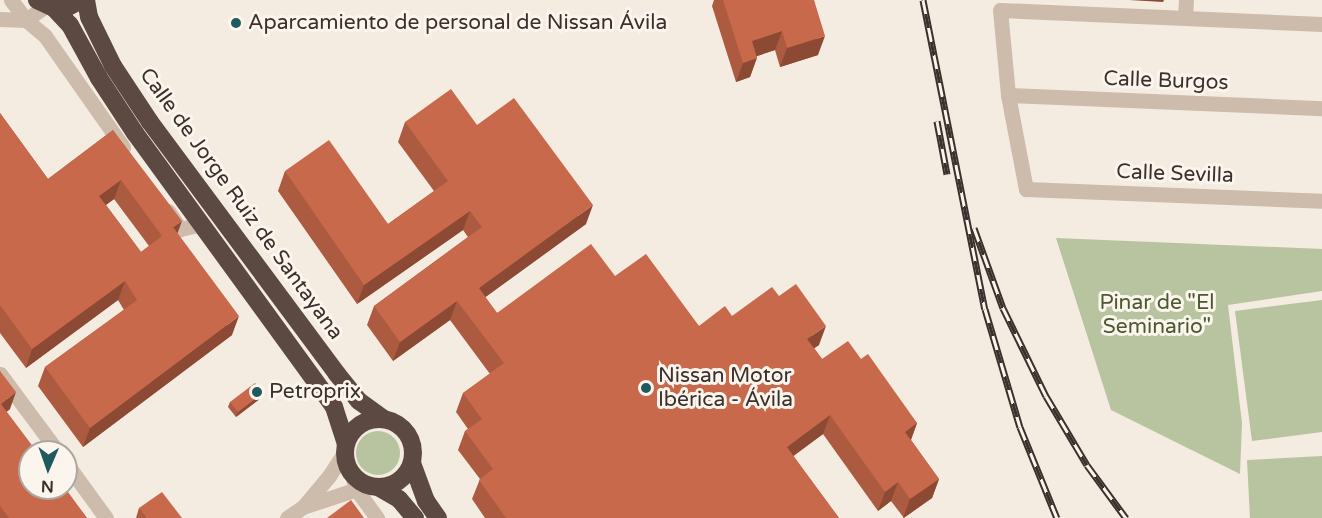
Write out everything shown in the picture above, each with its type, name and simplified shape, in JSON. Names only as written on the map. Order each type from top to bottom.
[{"type":"highway","points":[[45,5],[66,8],[81,0]]},
{"type":"highway","name":"Calle de Jorge Ruiz de Santayana","points":[[86,0],[89,17],[113,66],[150,122],[337,374],[359,401],[382,418],[398,424],[406,431],[412,441],[412,463],[426,501],[438,518]]},
{"type":"highway","name":"Calle de Jorge Ruiz de Santayana","points":[[45,5],[70,25],[99,78],[135,133],[334,407],[345,447],[363,483]]},
{"type":"highway","points":[[345,447],[360,424],[382,418]]},
{"type":"highway","points":[[363,483],[399,481],[412,463]]},
{"type":"highway","points":[[363,483],[399,499],[415,518]]},
{"type":"street","points":[[0,13],[10,0],[26,20],[45,36],[133,161]]},
{"type":"street","points":[[1185,18],[1186,0]]},
{"type":"street","points":[[0,19],[26,20],[45,5]]},
{"type":"street","points":[[1008,95],[1000,10],[1322,24]]},
{"type":"street","name":"Calle Burgos","points":[[1008,95],[1322,108]]},
{"type":"street","name":"Calle Sevilla","points":[[1008,95],[1026,189],[1322,201]]},
{"type":"street","name":"Calle de Jorge Ruiz de Santayana","points":[[160,200],[180,229],[202,224]]},
{"type":"street","points":[[0,374],[49,440]]},
{"type":"street","points":[[303,507],[329,476],[345,447]]},
{"type":"street","points":[[78,480],[106,518]]},
{"type":"street","points":[[287,518],[303,507],[363,483]]},
{"type":"street","name":"Calle de Jorge Ruiz de Santayana","points":[[363,483],[377,518]]},
{"type":"green space","name":"Pinar de \"El Seminario\"","points":[[1056,238],[1322,249],[1322,291],[1228,305],[1242,423],[1240,474],[1111,410]]},
{"type":"green space","points":[[1322,300],[1322,432],[1252,441],[1235,311]]},
{"type":"green space","points":[[378,431],[387,432],[394,437],[399,444],[399,462],[394,469],[387,474],[378,475],[369,474],[362,469],[357,462],[356,453],[357,444],[362,437],[369,432]]},
{"type":"green space","points":[[1322,456],[1322,518],[1250,518],[1247,460]]},
{"type":"building","points":[[723,0],[814,0],[825,36],[787,48],[782,31],[752,41],[757,58],[743,63]]},
{"type":"building","points":[[451,89],[477,125],[514,98],[593,205],[479,288],[497,313],[591,244],[615,276],[646,254],[699,326],[725,306],[732,316],[772,287],[779,296],[796,284],[826,326],[807,339],[822,359],[848,341],[861,359],[868,354],[917,423],[905,432],[939,479],[910,499],[898,482],[885,492],[830,415],[787,447],[839,518],[506,518],[479,480],[493,469],[465,431],[482,419],[463,393],[504,363],[457,301],[400,342],[374,306],[482,227],[470,211],[364,285],[285,171],[329,140],[388,224],[448,181],[405,122]]},
{"type":"building","points":[[0,113],[48,179],[113,130],[182,221],[173,227],[239,316],[90,428],[45,367],[137,300],[125,281],[32,349],[0,305]],"holes":[[[121,180],[162,236],[141,252],[99,196]]]},
{"type":"building","points":[[0,371],[16,392],[1,404],[28,440],[18,440],[18,500],[74,500],[87,518],[9,518],[0,506]]},
{"type":"building","points":[[255,383],[263,393],[238,412],[230,402]]},
{"type":"building","points":[[162,492],[182,518],[147,518],[139,508]]},
{"type":"building","points":[[351,500],[364,518],[327,518]]},
{"type":"railway","points":[[923,0],[985,309],[1020,427],[1057,518]]},
{"type":"railway","points":[[937,121],[947,174]]},
{"type":"railway","points":[[974,228],[1003,308],[1046,396],[1087,465],[1126,518]]},
{"type":"place","name":"Aparcamiento de personal de Nissan Ávila","points":[[236,23]]},
{"type":"place","name":"Nissan Motor Ibérica - Ávila","points":[[646,388]]},
{"type":"place","name":"Petroprix","points":[[257,392]]}]
